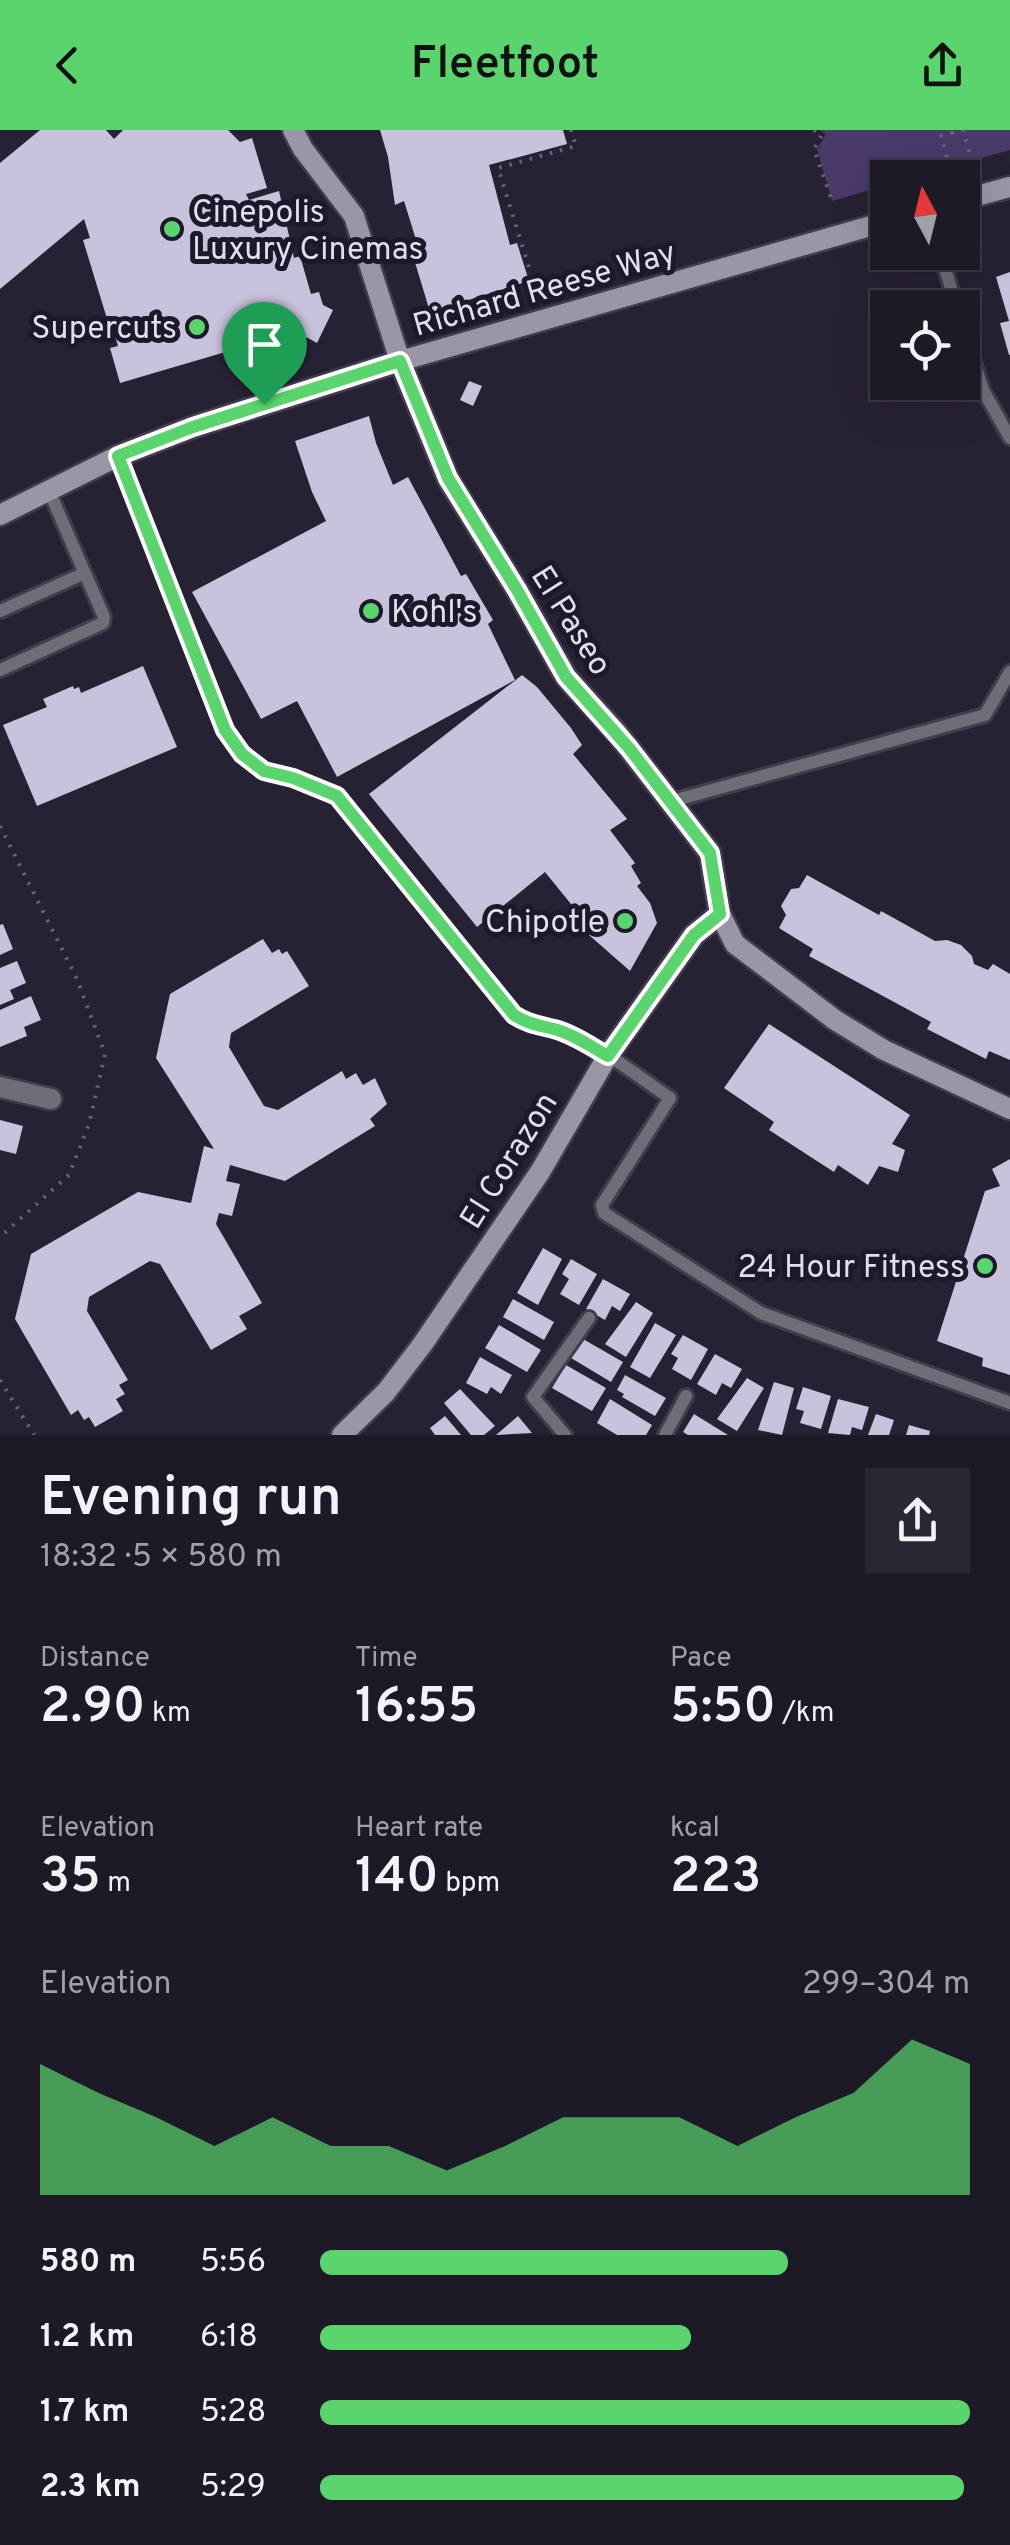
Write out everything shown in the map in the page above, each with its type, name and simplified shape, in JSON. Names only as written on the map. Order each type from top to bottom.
[{"type":"street","name":"El Paseo","points":[[293,130],[354,216],[400,361],[448,478],[566,677],[672,801],[710,853],[720,914],[735,944],[834,1020],[884,1050],[1010,1109]]},
{"type":"street","points":[[980,195],[1010,186]]},
{"type":"street","name":"Richard Reese Way","points":[[0,515],[118,456],[193,427],[400,361],[870,226]]},
{"type":"street","name":"El Corazon","points":[[342,1435],[386,1392],[422,1345],[540,1172],[608,1056],[694,935],[720,914]]},
{"type":"street","points":[[0,1087],[51,1099]]},
{"type":"lane","points":[[980,381],[1010,438]]},
{"type":"lane","points":[[118,456],[225,730],[242,754],[264,771],[337,796],[514,1015],[532,1026],[578,1039],[670,1098],[602,1205],[604,1213],[761,1313],[1010,1402]]},
{"type":"lane","points":[[0,670],[103,623],[49,492]]},
{"type":"lane","points":[[0,611],[84,573]]},
{"type":"lane","points":[[672,801],[985,715],[1010,672]]},
{"type":"lane","points":[[565,1435],[533,1397],[589,1318]]},
{"type":"lane","points":[[665,1435],[686,1396]]},
{"type":"path","points":[[532,278],[498,168],[576,146],[571,130]]},
{"type":"path","points":[[814,130],[822,135],[814,149],[832,201]]},
{"type":"path","points":[[948,160],[941,136],[963,130],[972,160]]},
{"type":"path","points":[[0,826],[77,980],[105,1054],[89,1124],[69,1175],[0,1237]]},
{"type":"path","points":[[0,1380],[34,1435]]},
{"type":"shaded area","points":[[819,130],[1010,130],[1010,150],[974,160],[870,160],[870,190],[832,201],[817,149],[826,134]]},
{"type":"building","points":[[40,130],[106,130],[114,139],[123,130],[228,130],[240,142],[252,138],[267,188],[246,194],[249,200],[279,191],[294,258],[300,256],[311,294],[319,292],[323,305],[333,310],[317,343],[306,337],[293,341],[290,333],[120,383],[110,348],[118,346],[113,328],[119,327],[116,320],[108,322],[83,240],[90,238],[84,219],[0,289],[0,163]]},
{"type":"building","points":[[380,130],[563,130],[567,144],[489,165],[510,245],[517,243],[529,281],[430,312],[414,259],[422,259],[404,201],[395,205]]},
{"type":"building","points":[[1010,272],[1009,355],[1000,323],[1009,321],[996,277]]},
{"type":"building","points":[[469,381],[482,386],[473,406],[460,400]]},
{"type":"building","points":[[369,416],[393,485],[408,477],[461,576],[466,574],[493,620],[488,624],[515,680],[337,777],[297,701],[261,719],[192,592],[326,521],[295,441]]},
{"type":"building","points":[[143,666],[177,747],[37,806],[3,725],[47,707],[43,699],[73,686],[79,687],[81,693]]},
{"type":"building","points":[[522,675],[571,728],[582,745],[573,754],[627,819],[610,830],[635,863],[631,866],[641,883],[637,886],[650,903],[657,923],[630,971],[589,935],[592,930],[545,872],[477,927],[369,794]]},
{"type":"building","points":[[807,875],[935,941],[961,945],[974,964],[988,970],[993,964],[1010,974],[1010,1060],[989,1051],[986,1059],[927,1029],[931,1022],[809,956],[813,949],[779,928],[786,915],[781,906],[791,889],[799,888]]},
{"type":"building","points":[[3,924],[13,949],[0,955],[0,925]]},
{"type":"building","points":[[263,939],[272,953],[279,949],[282,954],[287,951],[309,986],[231,1033],[229,1047],[264,1106],[278,1110],[342,1071],[346,1079],[356,1073],[363,1085],[375,1078],[387,1104],[370,1119],[375,1126],[285,1181],[230,1165],[226,1181],[240,1184],[232,1216],[219,1213],[216,1224],[262,1303],[239,1316],[247,1329],[211,1350],[160,1264],[150,1261],[89,1297],[87,1311],[128,1380],[119,1385],[125,1394],[116,1399],[123,1411],[95,1427],[78,1410],[71,1415],[15,1319],[31,1254],[138,1192],[191,1203],[204,1146],[214,1149],[156,1058],[170,994]]},
{"type":"building","points":[[17,961],[26,983],[10,990],[14,999],[0,1005],[0,968]]},
{"type":"building","points":[[31,996],[41,1020],[24,1027],[27,1036],[0,1047],[0,1010]]},
{"type":"building","points":[[769,1024],[910,1115],[892,1144],[905,1150],[898,1172],[879,1166],[868,1185],[838,1165],[834,1172],[769,1130],[774,1122],[724,1088]]},
{"type":"building","points":[[0,1120],[23,1126],[16,1154],[0,1150]]},
{"type":"building","name":"24 Hour Fitness","points":[[1010,1159],[1010,1375],[982,1366],[983,1358],[937,1341],[985,1191],[1000,1186],[992,1169]]},
{"type":"building","points":[[543,1248],[562,1259],[538,1305],[517,1293]]},
{"type":"building","points":[[571,1259],[597,1274],[579,1305],[560,1294],[569,1279],[562,1274]]},
{"type":"building","points":[[603,1279],[630,1294],[620,1311],[612,1306],[605,1320],[586,1309]]},
{"type":"building","points":[[513,1299],[554,1322],[544,1340],[503,1317]]},
{"type":"building","points":[[636,1302],[653,1313],[626,1357],[605,1344]]},
{"type":"building","points":[[655,1323],[676,1335],[650,1378],[630,1367]]},
{"type":"building","points":[[499,1325],[541,1350],[527,1372],[485,1348]]},
{"type":"building","points":[[683,1335],[708,1349],[691,1380],[672,1369],[678,1358],[671,1354]]},
{"type":"building","points":[[583,1339],[623,1362],[611,1382],[571,1358]]},
{"type":"building","points":[[715,1354],[742,1369],[731,1388],[722,1383],[716,1395],[697,1384]]},
{"type":"building","points":[[480,1357],[512,1375],[501,1394],[491,1387],[487,1394],[466,1383]]},
{"type":"building","points":[[566,1365],[606,1388],[592,1411],[552,1388]]},
{"type":"building","points":[[625,1375],[666,1398],[655,1416],[622,1397],[624,1394],[617,1390]]},
{"type":"building","points":[[747,1378],[764,1388],[737,1431],[717,1419]]},
{"type":"building","points":[[774,1382],[794,1388],[782,1435],[758,1430]]},
{"type":"building","points":[[803,1387],[831,1396],[821,1429],[800,1423],[804,1411],[796,1409]]},
{"type":"building","points":[[460,1389],[495,1426],[484,1435],[471,1435],[444,1403]]},
{"type":"building","points":[[610,1399],[652,1425],[646,1435],[617,1435],[597,1423]]},
{"type":"building","points":[[838,1399],[869,1407],[862,1430],[852,1427],[850,1435],[828,1433]]},
{"type":"building","points":[[694,1414],[728,1435],[683,1432]]},
{"type":"building","points":[[876,1414],[894,1420],[889,1435],[868,1435]]},
{"type":"building","points":[[445,1416],[461,1435],[435,1435],[430,1428]]},
{"type":"building","points":[[518,1416],[532,1433],[496,1435]]},
{"type":"building","points":[[909,1425],[930,1431],[929,1435],[906,1435]]},
{"type":"place","name":"Cinepolis Luxury Cinemas","points":[[172,229]]},
{"type":"place","name":"Supercuts","points":[[197,327]]},
{"type":"place","name":"Kohl's","points":[[371,611]]},
{"type":"place","name":"Chipotle","points":[[625,921]]},
{"type":"place","name":"24 Hour Fitness","points":[[985,1266]]},
{"type":"route","points":[[400,361],[448,478],[566,677],[680,810],[710,853],[720,914],[694,935],[608,1056],[578,1039],[532,1026],[514,1015],[337,796],[264,771],[242,754],[225,730],[118,456],[264,404],[400,361]]}]
